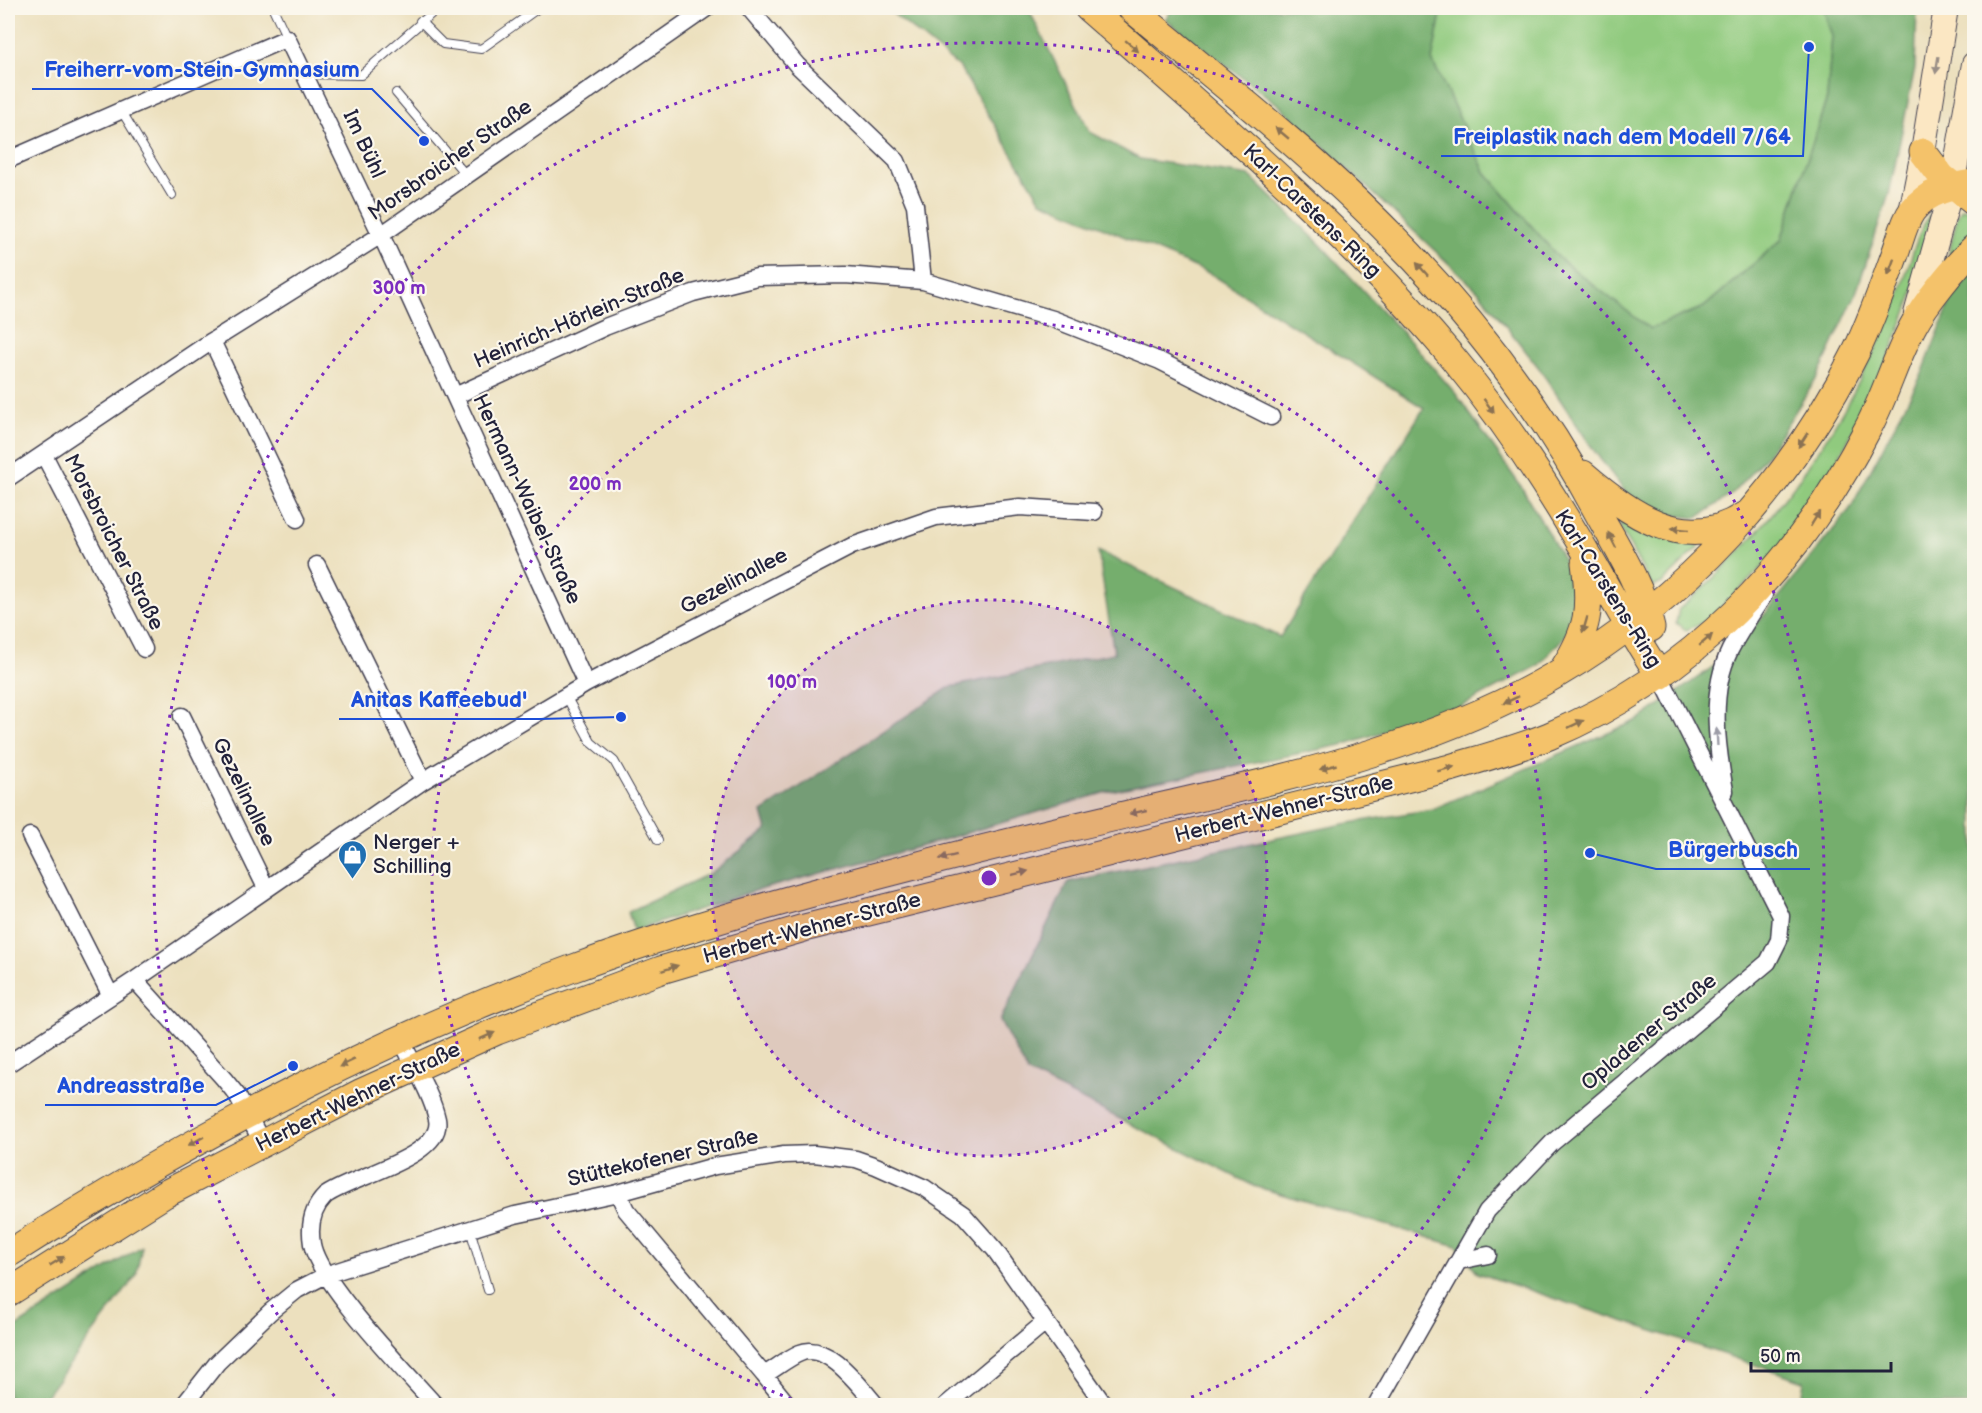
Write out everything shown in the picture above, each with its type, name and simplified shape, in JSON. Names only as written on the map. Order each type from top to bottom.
[{"type":"main road","name":"Karl-Carstens-Ring","points":[[1088,8],[1277,174],[1368,263],[1454,359],[1515,441],[1582,547],[1637,619]]},
{"type":"main road","name":"Karl-Carstens-Ring","points":[[1131,8],[1293,143],[1394,237],[1480,334],[1524,392],[1573,466],[1660,676]]},
{"type":"main road","points":[[1911,212],[1946,8]]},
{"type":"main road","points":[[1913,325],[1963,184],[1973,96],[1974,64]]},
{"type":"main road","points":[[1923,152],[1933,167],[1963,184],[1974,202]]},
{"type":"main road","points":[[1911,212],[1931,195],[1963,184]]},
{"type":"main road","name":"Herbert-Wehner-Straße","points":[[8,1254],[131,1176],[247,1113],[400,1039],[567,970],[724,918],[947,858],[1268,782],[1379,752],[1495,707],[1562,672],[1637,619],[1709,556],[1754,508],[1812,427],[1857,350],[1911,212]]},
{"type":"main road","name":"Herbert-Wehner-Straße","points":[[8,1293],[165,1194],[262,1142],[414,1068],[518,1023],[661,970],[736,947],[1066,862],[1450,768],[1502,752],[1586,719],[1660,676],[1707,639],[1779,566],[1809,528],[1868,430],[1913,325],[1962,260],[1974,248]]},
{"type":"main road","points":[[1573,466],[1625,508],[1651,523],[1678,531],[1705,530],[1735,521],[1754,508]]},
{"type":"main road","points":[[1562,672],[1582,638],[1588,620],[1590,603],[1582,547]]},
{"type":"street","name":"Morsbroicher Straße","points":[[8,478],[212,341],[381,235],[707,8]]},
{"type":"street","points":[[749,8],[797,65],[897,161],[915,205],[923,281]]},
{"type":"street","name":"Im Bühl","points":[[287,38],[381,235]]},
{"type":"street","points":[[8,160],[287,38]]},
{"type":"street","name":"Hermann-Waibel-Straße","points":[[381,235],[586,684]]},
{"type":"street","name":"Heinrich-Hörlein-Straße","points":[[455,396],[605,327],[693,293],[757,277],[845,275],[923,281],[1053,319],[1160,361],[1270,417]]},
{"type":"street","points":[[212,341],[297,519]]},
{"type":"street","name":"Morsbroicher Straße","points":[[44,455],[144,649]]},
{"type":"street","name":"Gezelinallee","points":[[8,1064],[135,980],[423,781],[586,684],[852,546],[936,517],[1020,507],[1094,512]]},
{"type":"street","points":[[317,565],[423,781]]},
{"type":"street","name":"Opladener Straße","points":[[1731,815],[1718,743],[1718,702],[1723,670],[1729,651],[1779,566]]},
{"type":"street","name":"Opladener Straße","points":[[1376,1406],[1487,1211],[1552,1143],[1768,962],[1779,940],[1781,916],[1660,676]]},
{"type":"street","name":"Gezelinallee","points":[[182,716],[266,888]]},
{"type":"street","points":[[30,836],[111,996]]},
{"type":"street","points":[[135,980],[224,1079],[247,1113],[262,1142]]},
{"type":"street","points":[[400,1039],[436,1117],[436,1133],[432,1141],[419,1151],[338,1188],[320,1201],[312,1219],[312,1244],[328,1274],[369,1329],[436,1406]]},
{"type":"street","name":"Stüttekofener Straße","points":[[183,1406],[217,1363],[270,1312],[297,1290],[328,1274],[470,1228],[543,1208],[618,1193],[716,1166],[784,1155],[814,1154],[856,1159],[909,1180],[963,1214],[995,1250],[1044,1323],[1105,1406]]},
{"type":"street","points":[[618,1193],[626,1210],[789,1406]]},
{"type":"street","points":[[1459,1261],[1488,1255]]},
{"type":"street","points":[[945,1406],[1044,1323]]},
{"type":"street","points":[[764,1375],[802,1352],[821,1352],[843,1368],[877,1406]]},
{"type":"lane","name":"Im Bühl","points":[[273,8],[287,38]]},
{"type":"lane","points":[[306,74],[361,75],[420,21],[438,8]]},
{"type":"lane","points":[[420,21],[443,44],[481,49],[537,9],[535,8]]},
{"type":"lane","points":[[396,93],[466,175]]},
{"type":"lane","points":[[121,110],[172,195]]},
{"type":"lane","points":[[566,696],[591,742],[614,761],[658,840]]},
{"type":"lane","points":[[470,1228],[488,1290]]},
{"type":"green space","points":[[886,8],[1028,8],[1090,132],[1140,159],[1250,176],[1321,245],[1456,394],[1522,488],[1572,574],[1579,602],[1572,628],[1538,666],[1460,707],[1342,745],[1110,791],[915,848],[751,892],[634,931],[628,912],[711,873],[767,830],[762,812],[950,687],[1114,653],[1098,551],[1280,637],[1424,408],[1211,274],[1041,201],[960,68]]},
{"type":"green space","points":[[1174,8],[1442,8],[1432,60],[1485,172],[1559,258],[1650,329],[1704,307],[1781,240],[1827,98],[1832,36],[1823,8],[1917,8],[1915,68],[1889,194],[1855,296],[1817,378],[1767,455],[1732,494],[1697,518],[1663,514],[1629,497],[1595,452],[1539,368],[1479,292],[1280,106],[1165,19]]},
{"type":"green space","points":[[1442,8],[1823,8],[1832,36],[1827,98],[1781,240],[1704,307],[1650,329],[1559,258],[1485,172],[1432,60]]},
{"type":"green space","points":[[1962,208],[1974,211],[1974,239],[1958,254],[1949,253],[1958,214]]},
{"type":"green space","points":[[1932,213],[1912,297],[1882,375],[1826,482],[1772,557],[1709,620],[1686,630],[1676,623],[1679,609],[1736,556],[1762,527],[1831,432],[1887,326],[1921,230]]},
{"type":"green space","points":[[1974,269],[1974,1405],[1800,1405],[1804,1381],[1478,1273],[1457,1246],[1254,1186],[1028,1073],[1000,1021],[1068,882],[1344,824],[1433,809],[1638,720],[1735,651],[1850,509],[1922,374],[1951,300]]},
{"type":"green space","points":[[1627,520],[1698,543],[1699,547],[1662,583],[1654,586],[1650,583],[1621,529],[1620,525]]},
{"type":"green space","points":[[142,1246],[136,1276],[39,1405],[8,1405],[8,1332]]},
{"type":"place","name":"Freiplastik nach dem Modell 7/64","points":[[1809,47]]},
{"type":"place","name":"Freiherr-vom-Stein-Gymnasium","points":[[424,141]]},
{"type":"place","name":"Anitas Kaffeebud'","points":[[621,717]]},
{"type":"place","name":"Bürgerbusch","points":[[1590,853]]},
{"type":"place","name":"Nerger + Schilling","points":[[352,880]]},
{"type":"place","name":"Andreasstraße","points":[[293,1066]]}]
